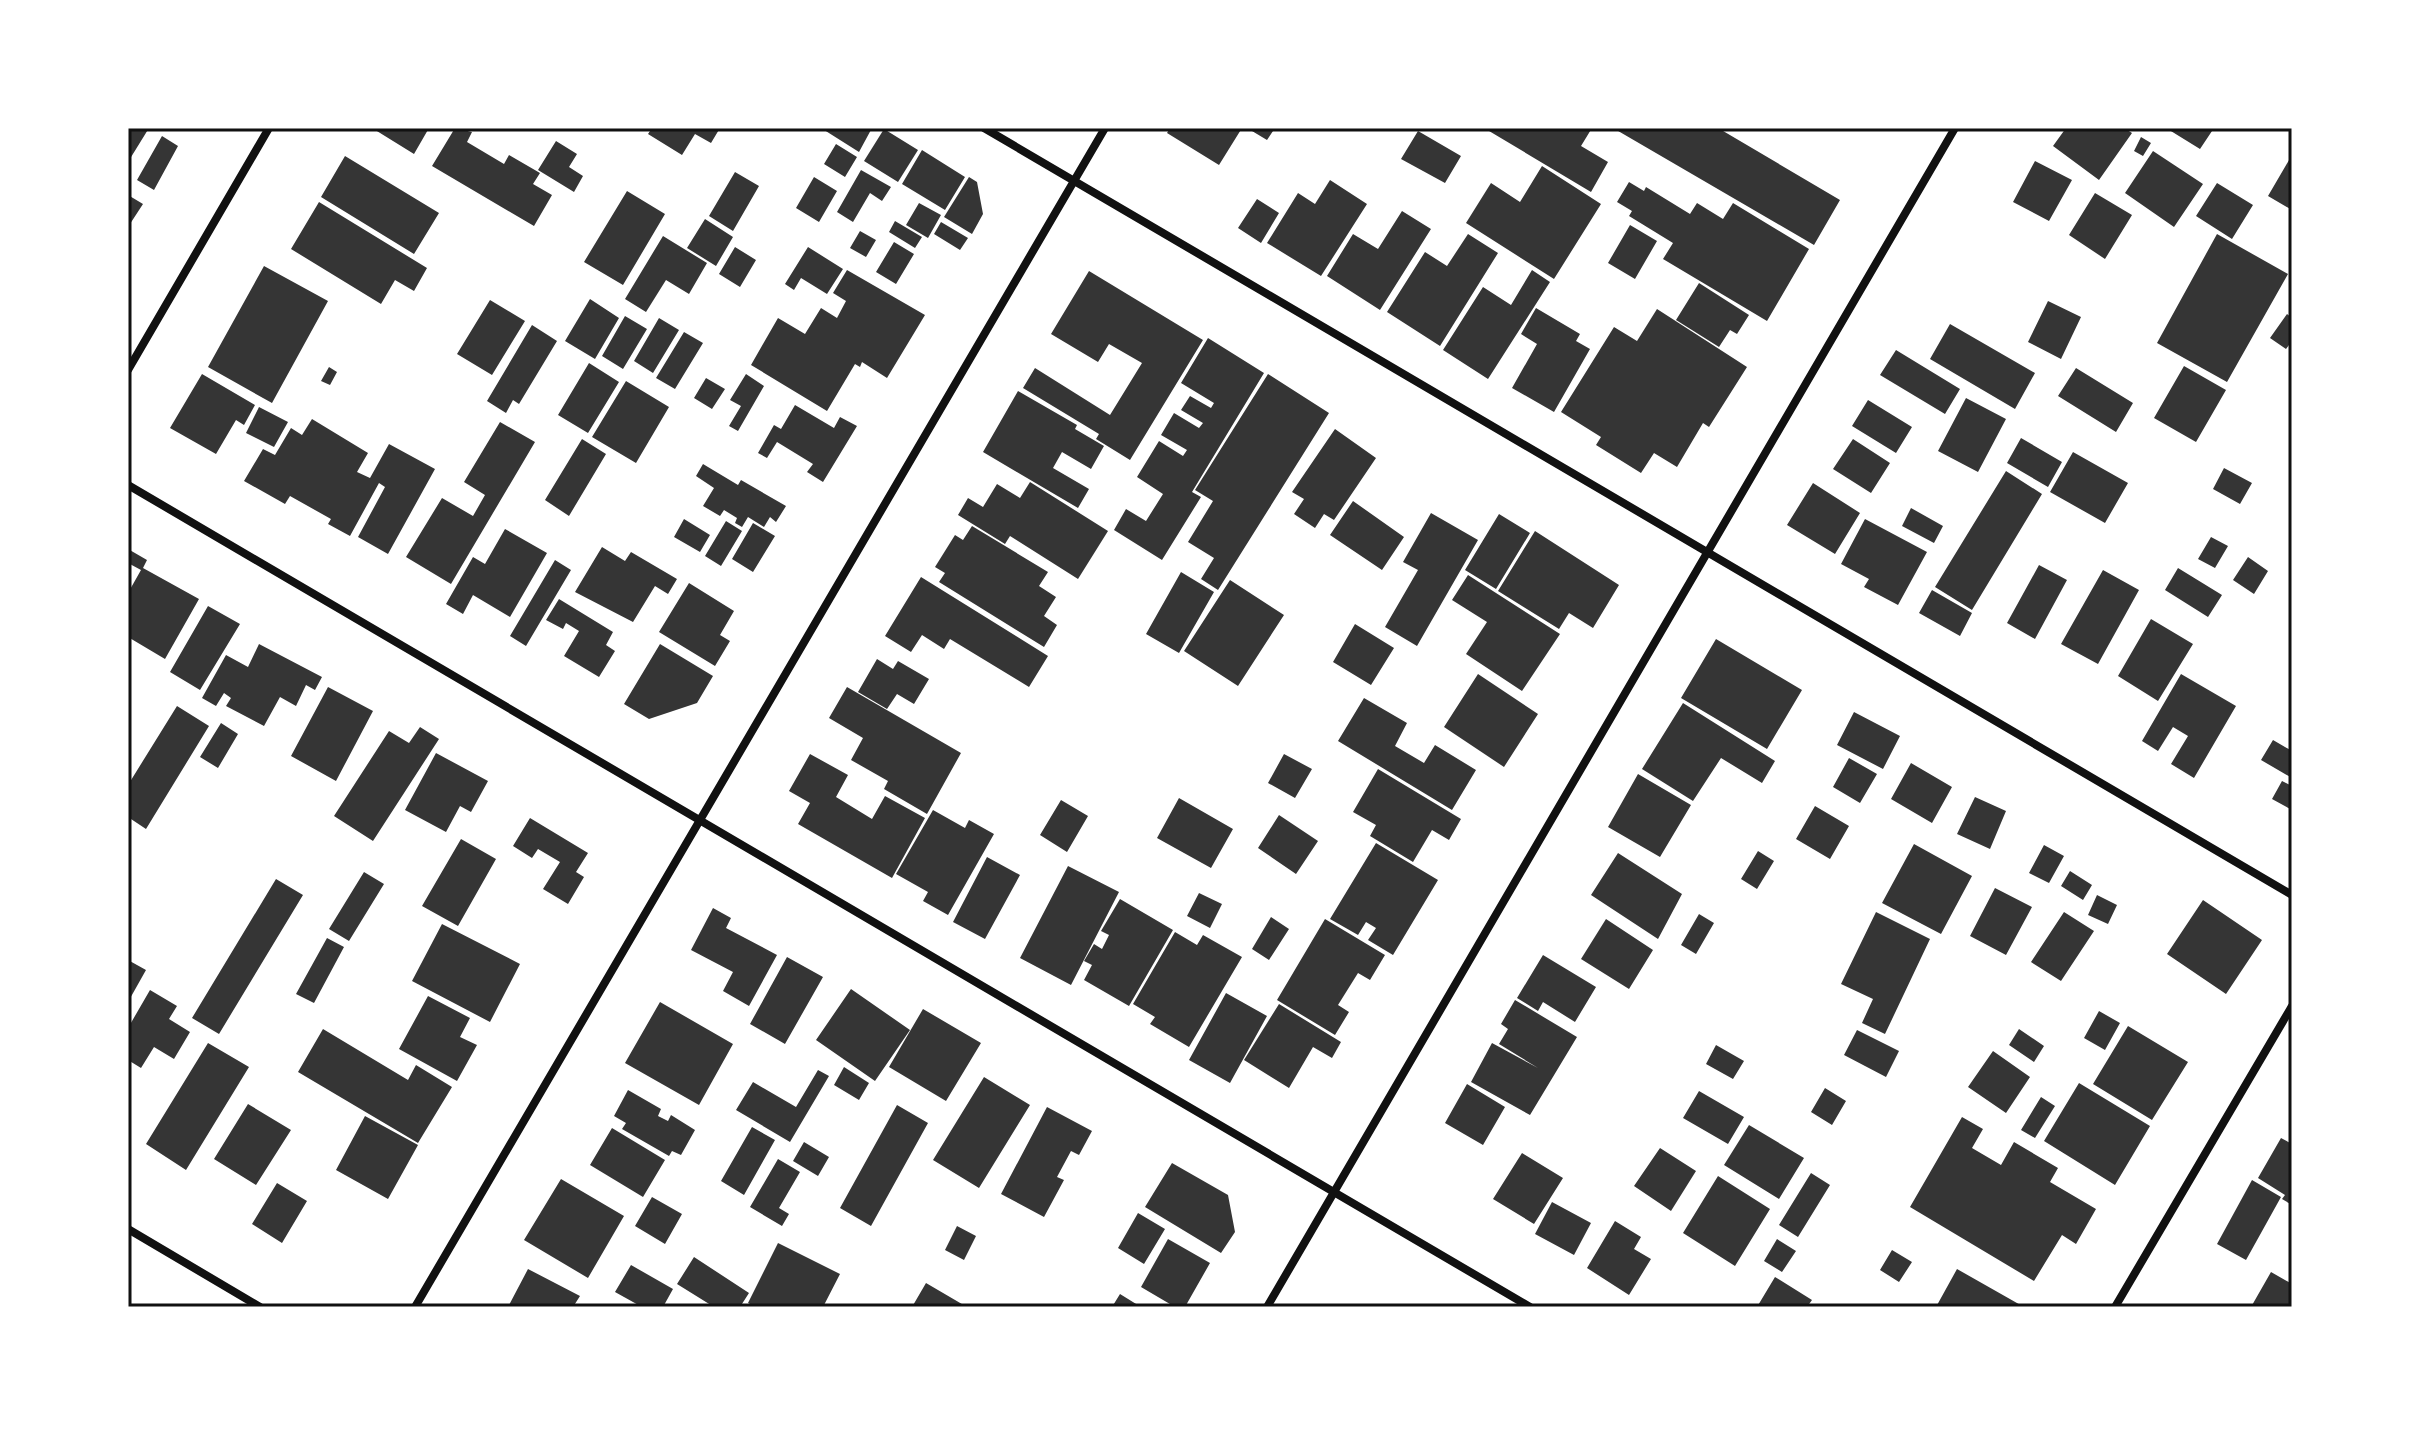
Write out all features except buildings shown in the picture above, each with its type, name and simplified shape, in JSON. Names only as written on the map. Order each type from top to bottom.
[{"type":"street","points":[[128,370],[269,128]]},
{"type":"street","points":[[984,128],[2292,895]]},
{"type":"street","points":[[415,1307],[1105,128]]},
{"type":"street","points":[[1267,1307],[1955,128]]},
{"type":"street","points":[[128,485],[1530,1307]]},
{"type":"street","points":[[2115,1307],[2292,1006]]},
{"type":"street","points":[[128,1229],[260,1307]]}]
